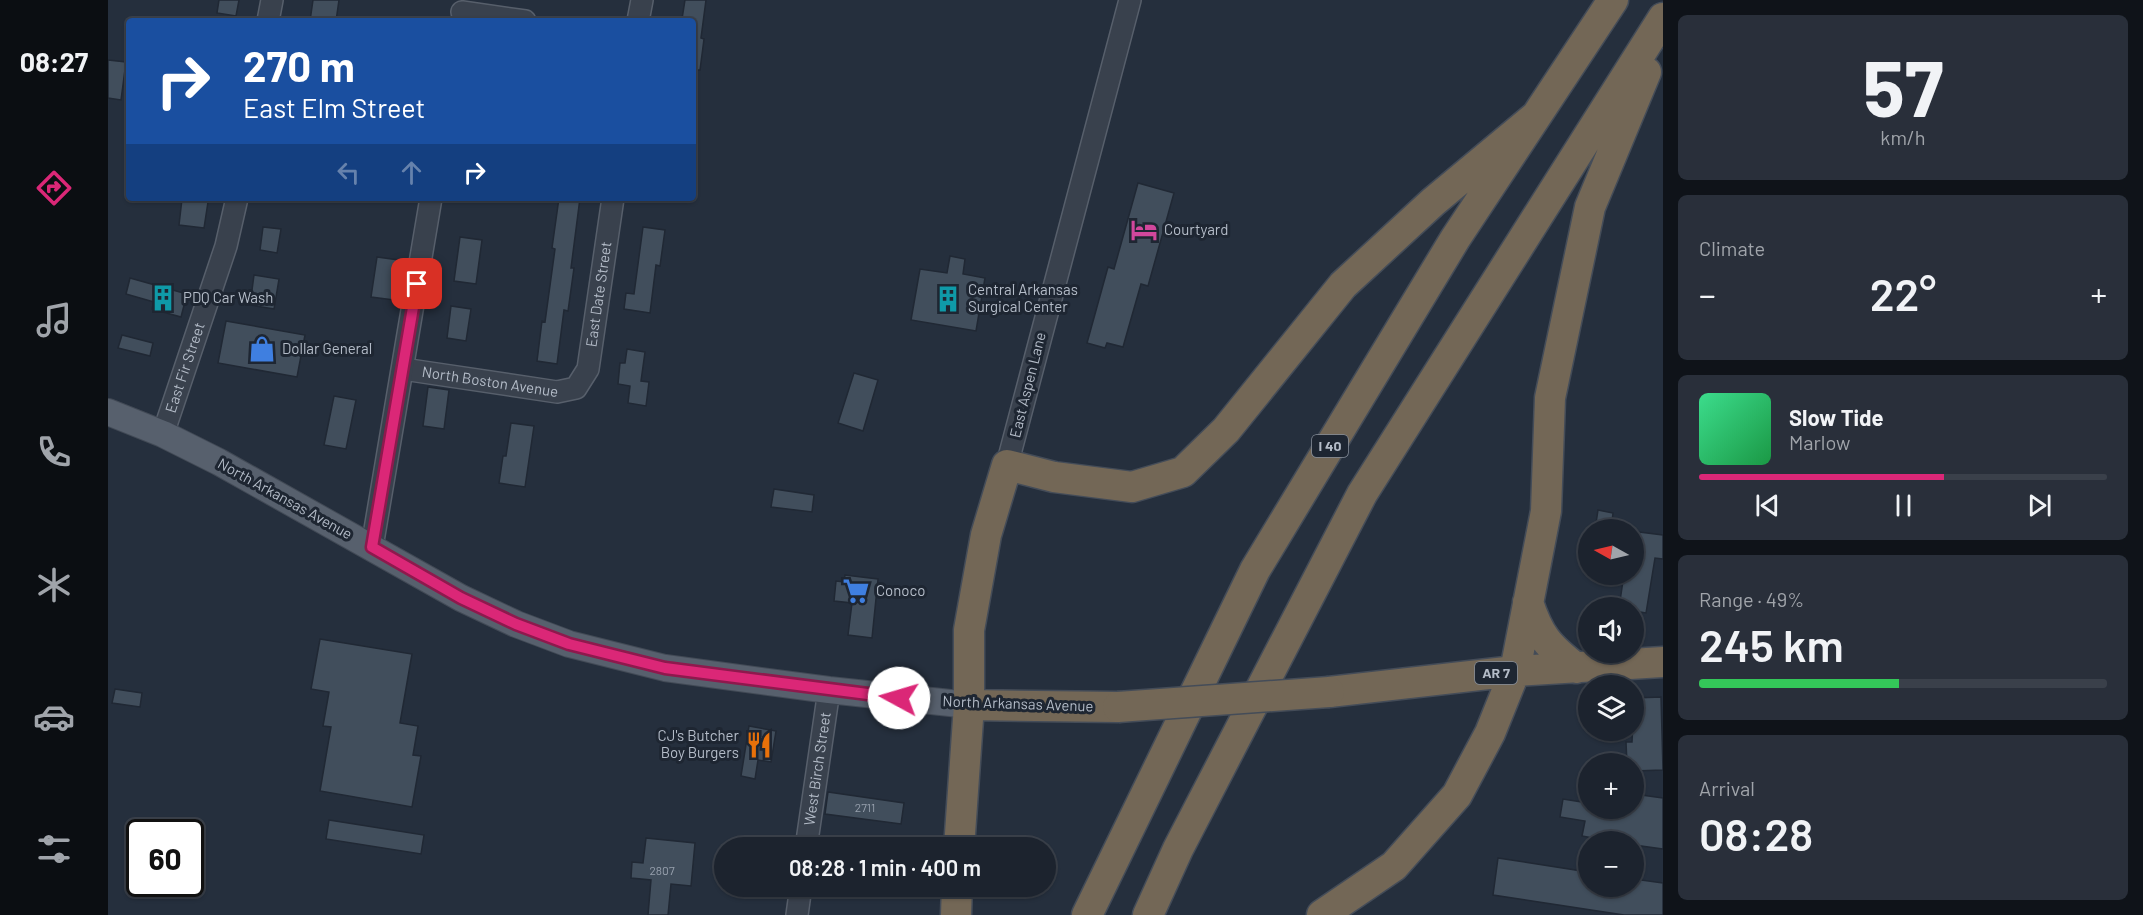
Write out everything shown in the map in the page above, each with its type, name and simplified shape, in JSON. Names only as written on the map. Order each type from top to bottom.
[{"type":"highway","name":"I 40","points":[[1087,915],[1255,570],[1455,239],[1613,0]]},
{"type":"highway","points":[[1148,915],[1178,849],[1362,494],[1663,18]]},
{"type":"highway","points":[[1322,915],[1394,866],[1457,795],[1490,733],[1515,670],[1546,511],[1550,398],[1590,207],[1663,30]]},
{"type":"highway","points":[[1007,465],[1054,477],[1132,488],[1183,472],[1226,430],[1342,285],[1433,202],[1535,117]]},
{"type":"highway","name":"East Aspen Lane","points":[[960,837],[969,705],[969,630],[986,535],[1007,465]]},
{"type":"highway","points":[[1528,603],[1536,626],[1554,650],[1576,668]]},
{"type":"highway","name":"North Arkansas Avenue","points":[[969,705],[1118,707],[1329,692],[1515,670],[1663,662]]},
{"type":"highway","points":[[956,915],[957,897]]},
{"type":"main road","name":"North Arkansas Avenue","points":[[108,412],[163,434],[219,462],[461,598],[516,624],[569,644],[665,668],[829,690],[969,705]]},
{"type":"street","points":[[269,18],[272,0]]},
{"type":"street","points":[[639,18],[642,0]]},
{"type":"street","name":"East Aspen Lane","points":[[1007,465],[1130,0]]},
{"type":"street","points":[[462,11],[506,18]]},
{"type":"street","name":"East Fir Street","points":[[163,434],[226,246],[236,201]]},
{"type":"street","points":[[372,547],[431,201]]},
{"type":"street","name":"East Date Street","points":[[576,388],[588,369],[613,201]]},
{"type":"street","name":"North Boston Avenue","points":[[403,369],[557,392],[576,388]]},
{"type":"street","name":"West Birch Street","points":[[808,837],[829,690]]},
{"type":"street","points":[[797,915],[799,897]]},
{"type":"building","points":[[219,0],[239,0],[236,16],[217,13]]},
{"type":"building","points":[[313,0],[339,0],[336,18],[310,18]]},
{"type":"building","points":[[685,0],[706,0],[700,70],[696,70],[696,18],[682,18]]},
{"type":"building","points":[[108,60],[126,62],[121,100],[108,98]]},
{"type":"building","name":"Courtyard","points":[[1138,183],[1174,193],[1148,286],[1141,284],[1123,347],[1107,343],[1105,348],[1087,343],[1108,267],[1114,269]]},
{"type":"building","points":[[182,201],[208,202],[204,228],[179,225]]},
{"type":"building","points":[[559,201],[580,201],[571,268],[574,268],[568,311],[564,310],[557,364],[537,361],[555,249],[552,248]]},
{"type":"building","points":[[263,227],[281,229],[277,253],[260,250]]},
{"type":"building","points":[[643,227],[665,230],[660,266],[656,265],[650,313],[624,309],[626,293],[634,294]]},
{"type":"building","points":[[460,237],[482,240],[476,284],[454,281]]},
{"type":"building","name":"Central Arkansas Surgical Center","points":[[950,256],[965,259],[963,274],[985,278],[976,331],[911,320],[920,269],[947,273]]},
{"type":"building","points":[[377,257],[399,260],[394,300],[371,297]]},
{"type":"building","points":[[254,275],[279,279],[274,309],[250,305]]},
{"type":"building","name":"PDQ Car Wash","points":[[130,278],[187,294],[181,317],[152,309],[154,302],[126,294]]},
{"type":"building","points":[[451,306],[471,309],[466,341],[447,338]]},
{"type":"building","name":"Dollar General","points":[[226,321],[305,335],[297,377],[218,363]]},
{"type":"building","points":[[122,335],[153,343],[150,356],[118,348]]},
{"type":"building","points":[[627,349],[645,352],[641,381],[649,382],[646,406],[628,403],[630,386],[618,384],[620,363],[625,363]]},
{"type":"building","points":[[854,373],[878,380],[863,431],[838,423]]},
{"type":"building","points":[[428,387],[449,390],[444,429],[423,426]]},
{"type":"building","points":[[334,396],[356,400],[346,449],[324,445]]},
{"type":"building","points":[[511,423],[534,426],[525,487],[499,483]]},
{"type":"building","points":[[774,489],[814,495],[812,512],[771,507]]},
{"type":"building","points":[[1598,510],[1613,513],[1612,519],[1597,519]]},
{"type":"building","points":[[1644,533],[1663,535],[1663,559],[1655,558],[1646,613],[1644,613],[1644,597],[1621,597],[1622,585],[1644,585]]},
{"type":"building","points":[[845,575],[878,579],[872,638],[848,635],[852,603],[834,601],[836,581],[844,582]]},
{"type":"building","points":[[320,639],[412,654],[400,723],[418,726],[413,755],[421,756],[412,807],[320,791],[331,727],[323,726],[329,692],[311,689]]},
{"type":"building","points":[[115,689],[142,693],[140,707],[112,703]]},
{"type":"building","points":[[1661,697],[1663,770],[1644,771],[1644,753],[1626,753],[1626,742],[1644,741],[1644,698]]},
{"type":"building","name":"CJ's Butcher Boy Burgers","points":[[749,726],[776,731],[771,762],[758,760],[755,779],[741,776]]},
{"type":"building","points":[[828,792],[904,803],[901,824],[825,814]]},
{"type":"building","points":[[1644,795],[1663,798],[1663,849],[1644,846],[1644,831],[1583,831],[1585,821],[1560,817],[1563,799],[1578,801],[1578,819],[1644,819]]},
{"type":"building","points":[[329,820],[424,835],[421,854],[326,839]]},
{"type":"building","points":[[646,838],[695,843],[691,886],[671,884],[668,915],[648,915],[651,880],[631,878],[632,862],[643,863]]},
{"type":"building","points":[[1498,858],[1578,870],[1578,897],[1644,897],[1644,880],[1663,883],[1663,915],[1624,915],[1493,895]]},
{"type":"place","name":"Courtyard","points":[[1144,230]]},
{"type":"place","name":"PDQ Car Wash","points":[[163,298]]},
{"type":"place","name":"Central Arkansas Surgical Center","points":[[948,299]]},
{"type":"place","name":"Dollar General","points":[[262,349]]},
{"type":"place","name":"Conoco","points":[[856,591]]},
{"type":"place","name":"CJ's Butcher Boy Burgers","points":[[759,745]]},
{"type":"route","points":[[417,284],[372,547],[461,598],[516,624],[569,644],[665,668],[899,698]]}]
